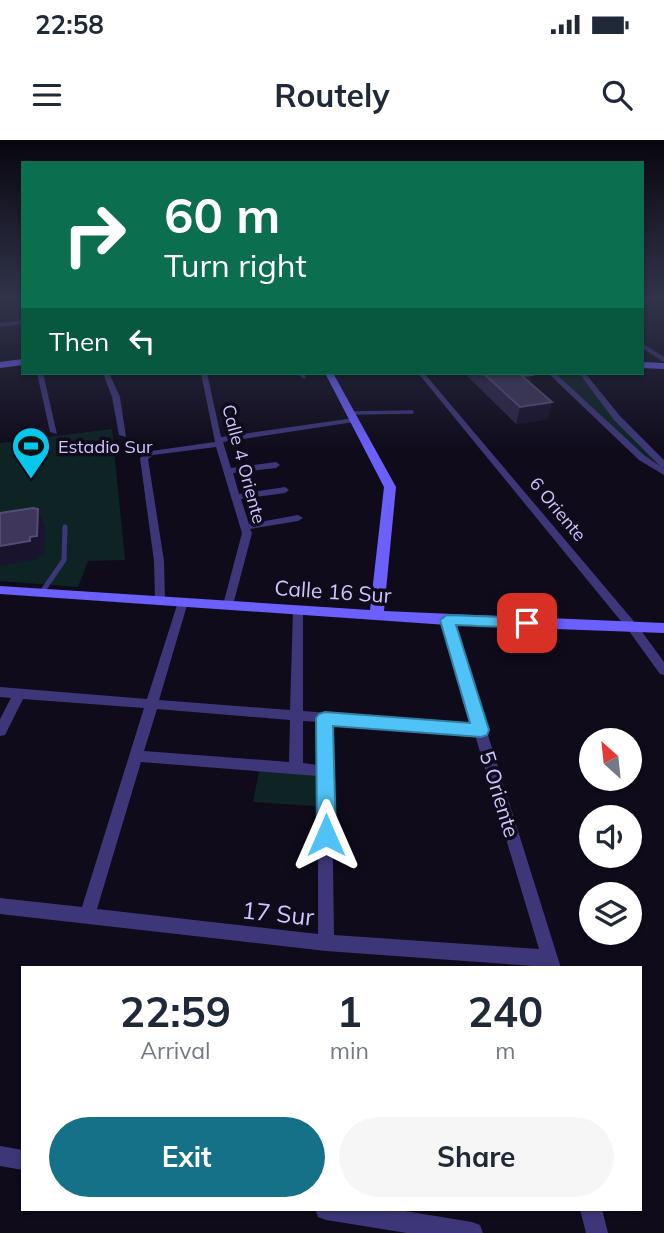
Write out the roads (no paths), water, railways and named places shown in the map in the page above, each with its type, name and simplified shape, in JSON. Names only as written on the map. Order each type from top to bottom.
[{"type":"main road","points":[[0,365],[21,362]]},
{"type":"main road","points":[[644,365],[664,366]]},
{"type":"main road","points":[[330,375],[390,487],[377,615]]},
{"type":"main road","name":"Calle 16 Sur","points":[[0,590],[447,620],[664,628]]},
{"type":"street","points":[[646,348],[664,360]]},
{"type":"street","points":[[40,375],[54,432]]},
{"type":"street","points":[[107,375],[116,397],[122,435]]},
{"type":"street","name":"Calle 4 Oriente","points":[[204,375],[219,442],[247,533],[228,605]]},
{"type":"street","name":"6 Oriente","points":[[423,375],[633,628],[664,671]]},
{"type":"street","points":[[553,375],[642,458],[664,472]]},
{"type":"street","points":[[584,375],[617,418],[664,465]]},
{"type":"street","points":[[160,600],[159,561],[144,458],[155,452],[352,417]]},
{"type":"street","points":[[229,471],[276,465]]},
{"type":"street","points":[[237,497],[285,490]]},
{"type":"street","points":[[245,527],[298,518]]},
{"type":"street","points":[[87,916],[183,602]]},
{"type":"street","points":[[296,770],[298,610]]},
{"type":"street","name":"5 Oriente","points":[[447,620],[552,963]]},
{"type":"street","points":[[0,692],[481,730]]},
{"type":"street","points":[[0,732],[19,694]]},
{"type":"street","points":[[325,718],[326,943]]},
{"type":"street","points":[[136,756],[326,771]]},
{"type":"street","name":"17 Sur","points":[[0,906],[326,943],[552,963]]},
{"type":"street","points":[[0,1156],[21,1160]]},
{"type":"street","points":[[338,1211],[472,1233]]},
{"type":"street","points":[[592,1211],[597,1233]]},
{"type":"lane","points":[[352,417],[412,412]]},
{"type":"lane","points":[[42,592],[64,560],[65,527]]},
{"type":"place","name":"Estadio Sur","points":[[31,480]]}]
